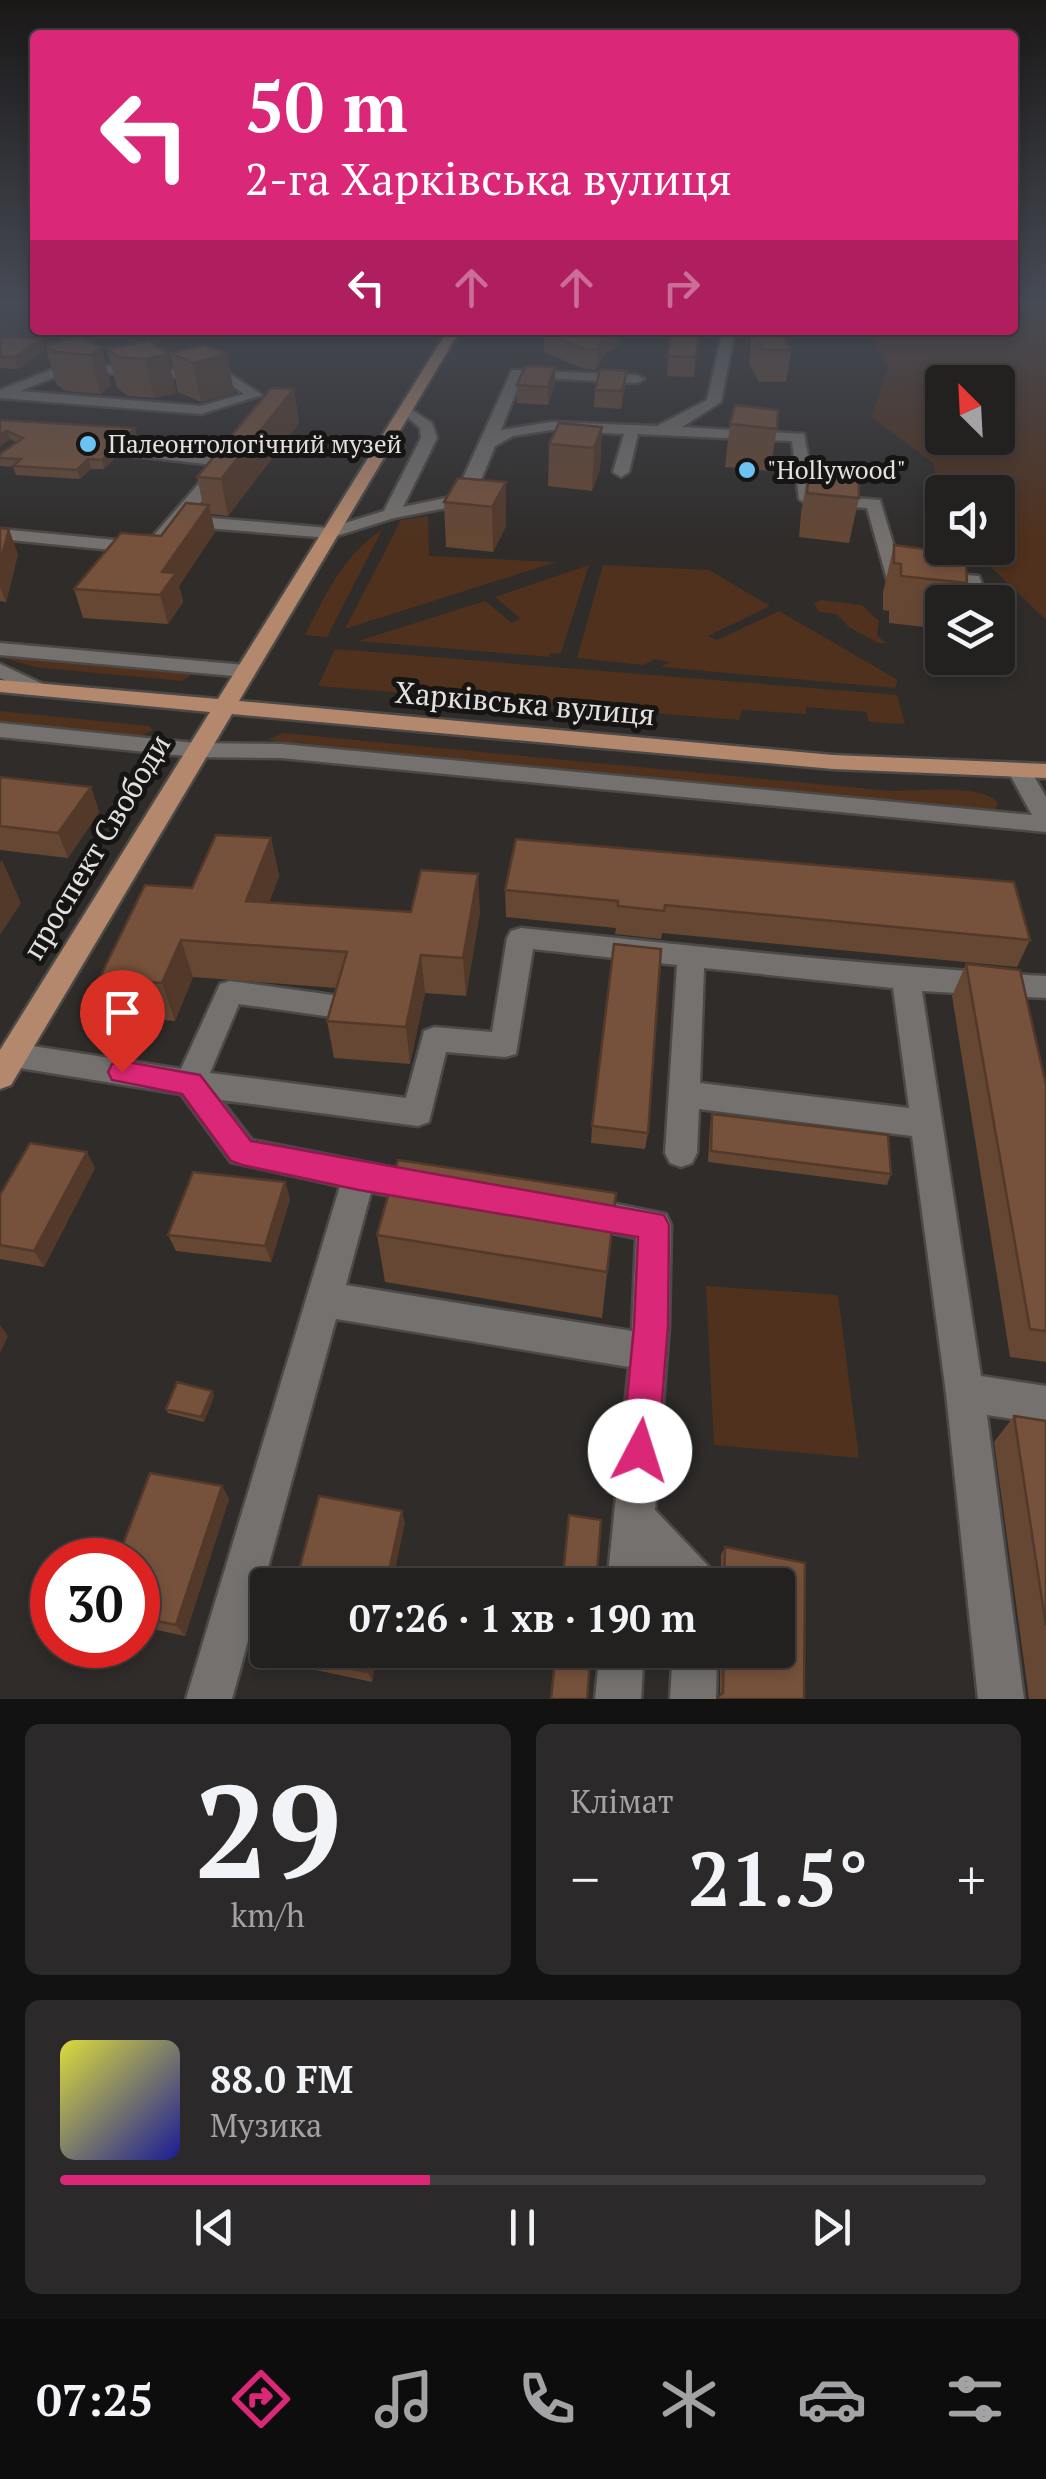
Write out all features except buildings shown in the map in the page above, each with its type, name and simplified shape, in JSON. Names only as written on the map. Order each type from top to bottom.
[{"type":"main road","name":"проспект Свободи","points":[[6,1066],[195,750],[422,383]]},
{"type":"main road","name":"Харківська вулиця","points":[[0,686],[814,760],[1046,771]]},
{"type":"street","points":[[25,383],[0,394],[201,410],[256,395],[238,383]]},
{"type":"street","points":[[450,504],[468,492],[513,383]]},
{"type":"street","points":[[654,431],[677,424],[714,402],[718,383]]},
{"type":"street","points":[[390,514],[429,438],[426,426],[406,410]]},
{"type":"street","points":[[489,443],[509,432],[551,426],[799,437],[807,499],[874,504],[894,575],[972,580],[974,585]]},
{"type":"street","points":[[619,461],[632,430]]},
{"type":"street","points":[[0,534],[152,550],[240,446]]},
{"type":"street","points":[[139,453],[227,461]]},
{"type":"street","points":[[174,520],[330,533],[390,514],[450,504],[470,506]]},
{"type":"street","points":[[0,649],[245,671]]},
{"type":"street","points":[[0,670],[38,689]]},
{"type":"street","points":[[0,730],[195,750],[282,751],[1046,821]]},
{"type":"street","points":[[1020,771],[1046,821]]},
{"type":"street","points":[[6,1066],[190,1083],[418,1113],[434,1039],[505,1044],[522,938],[906,978],[1046,987]]},
{"type":"street","points":[[681,1154],[691,953]]},
{"type":"street","points":[[906,978],[965,1393],[1001,1699]]},
{"type":"street","points":[[190,1083],[230,992],[332,1006]]},
{"type":"street","points":[[190,1083],[242,1152],[445,1191]]},
{"type":"street","points":[[684,1094],[927,1124]]},
{"type":"street","points":[[209,1699],[359,1176]]},
{"type":"street","points":[[559,1210],[654,1225],[648,1352],[630,1568]]},
{"type":"street","points":[[324,1300],[648,1352]]},
{"type":"street","points":[[965,1393],[1046,1404]]},
{"type":"street","points":[[634,1518],[681,1568]]},
{"type":"street","points":[[618,1699],[621,1668]]},
{"type":"street","points":[[693,1699],[694,1668]]},
{"type":"shaded area","points":[[883,383],[925,383],[925,455],[1015,455],[1015,383],[1046,383],[1046,620],[1015,590],[1015,585],[1010,585],[989,565],[1015,565],[1015,475],[936,475],[933,463],[871,417]]},
{"type":"shaded area","points":[[428,516],[429,556],[556,562],[345,629],[401,520]]},
{"type":"shaded area","points":[[382,530],[327,637],[305,635],[346,563]]},
{"type":"shaded area","points":[[589,565],[561,653],[549,654],[551,657],[358,641],[485,601],[512,623],[520,618],[495,597]]},
{"type":"shaded area","points":[[603,565],[709,570],[770,606],[708,636],[717,640],[779,611],[898,680],[895,688],[661,667],[669,662],[655,659],[643,665],[577,658]]},
{"type":"shaded area","points":[[821,600],[862,605],[879,621],[877,635],[885,643],[849,627],[836,614],[819,612],[814,604]]},
{"type":"shaded area","points":[[335,649],[897,695],[905,724],[869,722],[866,712],[806,707],[806,714],[742,710],[739,720],[318,686]]},
{"type":"shaded area","points":[[0,654],[191,675],[181,681],[35,667]]},
{"type":"shaded area","points":[[0,711],[149,726],[153,730],[139,737],[0,723]]},
{"type":"shaded area","points":[[283,733],[891,791],[965,790],[998,803],[995,809],[987,811],[897,806],[267,740]]},
{"type":"shaded area","points":[[706,1286],[838,1295],[859,1458],[714,1445]]},
{"type":"place","name":"Палеонтологічний музей","points":[[88,444]]},
{"type":"place","name":"\"Hollywood\"","points":[[747,470]]},
{"type":"route","points":[[122,1072],[190,1083],[242,1152],[359,1176],[654,1225],[651,1326],[640,1451]]}]
